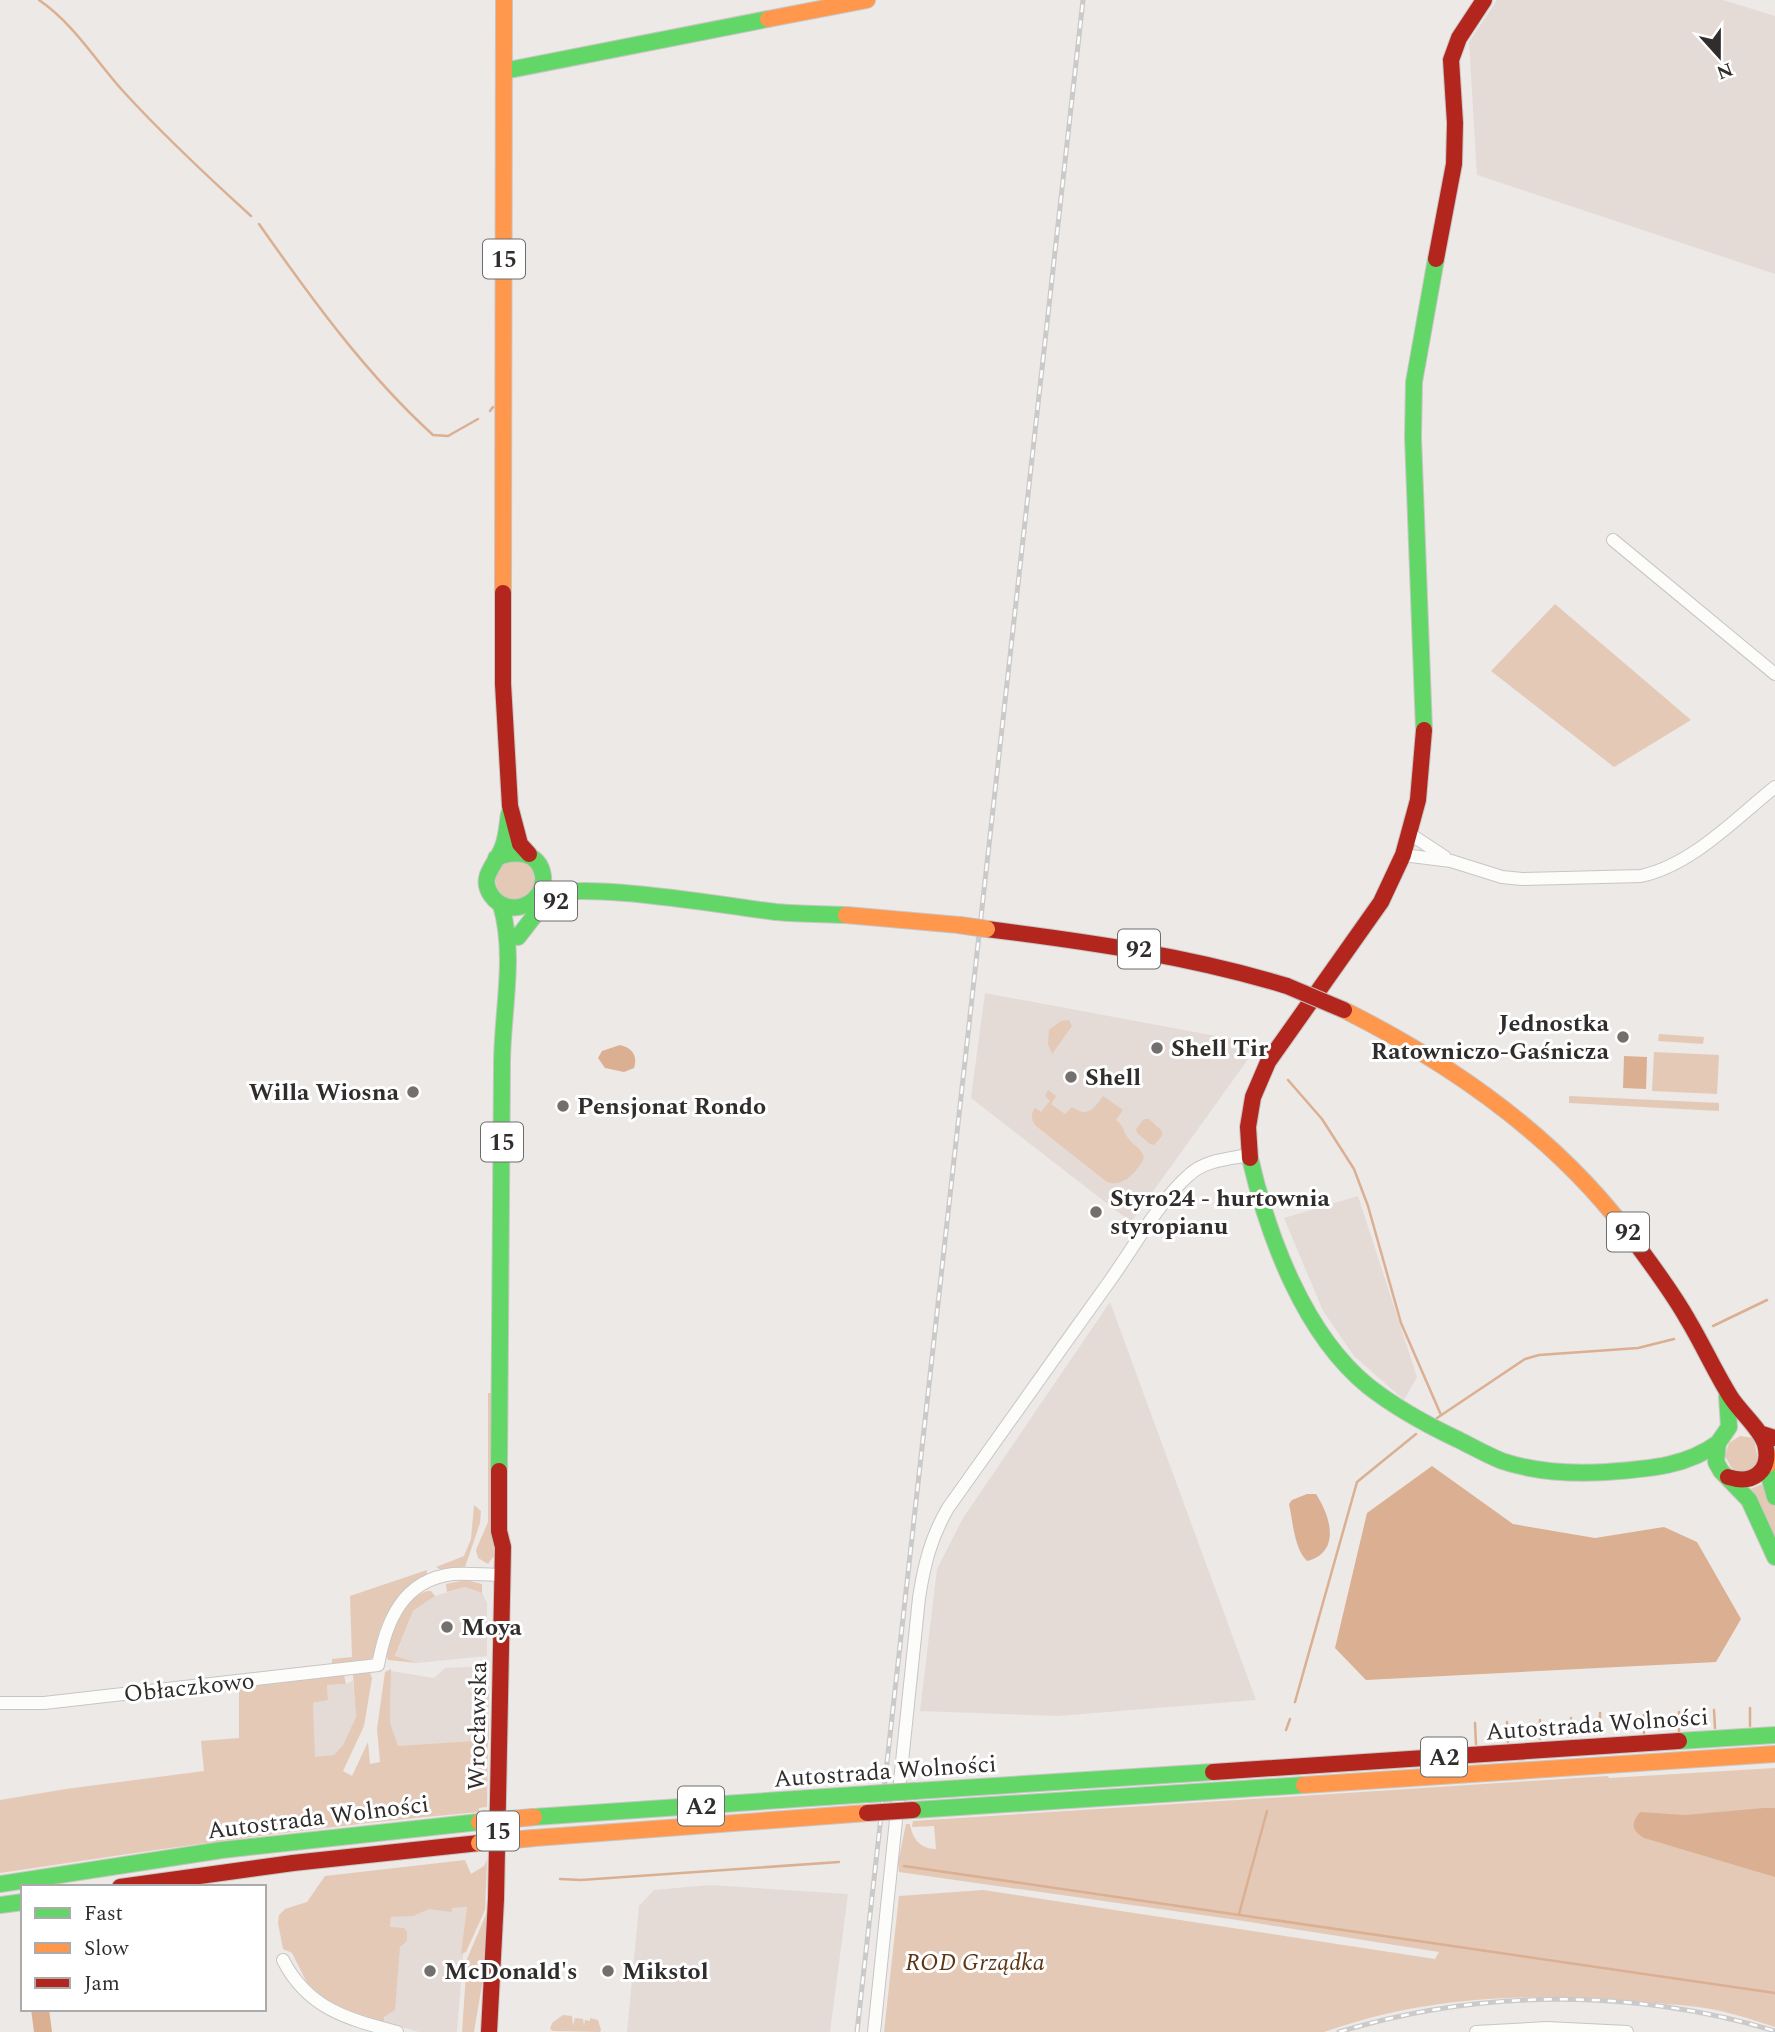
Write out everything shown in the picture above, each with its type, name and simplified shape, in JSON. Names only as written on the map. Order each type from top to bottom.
[{"type":"main road","name":"15","points":[[504,0],[503,684],[510,806],[520,844],[543,874],[543,886],[532,903]]},
{"type":"main road","points":[[504,71],[867,0]]},
{"type":"main road","points":[[1484,0],[1459,38],[1451,60],[1455,124],[1454,164],[1414,382],[1413,437],[1424,736],[1422,779],[1403,855],[1381,902],[1268,1062],[1253,1097],[1248,1127],[1249,1155],[1256,1185],[1281,1257],[1303,1304],[1322,1335],[1367,1385],[1420,1422],[1455,1441],[1503,1461],[1571,1474],[1679,1464],[1706,1452],[1722,1438],[1743,1427],[1764,1434]]},
{"type":"main road","name":"15","points":[[501,905],[487,888],[486,877],[489,866],[504,845],[510,806]]},
{"type":"main road","points":[[496,858],[516,851],[533,859]]},
{"type":"main road","name":"92","points":[[533,859],[551,874],[609,891]]},
{"type":"main road","name":"92","points":[[532,903],[543,894],[554,891],[609,891],[779,912],[882,917],[959,925],[1166,954],[1240,971],[1287,986],[1344,1010],[1402,1039],[1478,1087],[1528,1128],[1611,1211],[1654,1266],[1688,1320],[1727,1395],[1749,1425],[1764,1434],[1770,1448],[1775,1497]]},
{"type":"main road","name":"92","points":[[518,937],[535,915],[552,903],[609,891]]},
{"type":"main road","points":[[501,905],[516,909],[532,903]]},
{"type":"main road","name":"Wrocławska","points":[[507,963],[518,937],[522,913],[532,903]]},
{"type":"main road","name":"Wrocławska","points":[[489,2032],[496,1899],[503,1547],[509,1530],[510,1484],[509,1390],[502,1313],[502,1034],[507,963],[505,917],[501,905]]},
{"type":"main road","name":"92","points":[[1724,1474],[1715,1453],[1730,1423],[1727,1395]]},
{"type":"main road","points":[[1679,1464],[1687,1467],[1706,1466],[1744,1482],[1753,1480],[1770,1464]]},
{"type":"main road","points":[[1724,1474],[1749,1500],[1775,1558]]},
{"type":"main road","name":"Autostrada Wolności","points":[[0,1884],[222,1850],[479,1822],[1775,1735]]},
{"type":"main road","name":"Autostrada Wolności","points":[[134,1885],[293,1863],[534,1838],[867,1813],[1775,1754]]},
{"type":"main road","points":[[0,1905],[21,1902]]},
{"type":"street","points":[[1613,540],[1775,674]]},
{"type":"street","points":[[1403,855],[1451,861],[1502,877],[1522,879],[1617,878],[1654,873],[1681,862],[1775,787]]},
{"type":"street","points":[[1409,834],[1451,861]]},
{"type":"street","points":[[874,2032],[918,1610],[924,1566],[935,1530],[1158,1210],[1188,1175],[1200,1167],[1249,1155]]},
{"type":"street","name":"Obłaczkowo","points":[[0,1703],[44,1703],[378,1665],[391,1616],[417,1588],[434,1579],[452,1575],[503,1575]]},
{"type":"street","points":[[283,1960],[301,1988],[325,2008],[348,2018],[397,2032]]},
{"type":"street","points":[[1476,2032],[1547,2028],[1627,2032]]},
{"type":"shaded area","points":[[1497,0],[1723,0],[1775,16],[1775,274],[1477,175],[1469,42]]},
{"type":"shaded area","points":[[985,993],[1259,1044],[1131,1222],[971,1098]]},
{"type":"shaded area","points":[[620,1045],[633,1053],[634,1068],[624,1072],[605,1068],[598,1058],[602,1051]]},
{"type":"shaded area","points":[[1624,1056],[1647,1057],[1646,1089],[1623,1088]]},
{"type":"shaded area","points":[[1358,1196],[1417,1377],[1404,1400],[1354,1356],[1323,1311],[1284,1218]]},
{"type":"shaded area","points":[[1110,1302],[1256,1700],[1058,1716],[920,1711],[937,1569],[963,1518]]},
{"type":"shaded area","points":[[1432,1466],[1513,1524],[1595,1538],[1664,1527],[1697,1542],[1741,1619],[1716,1662],[1366,1680],[1335,1648],[1367,1513]]},
{"type":"shaded area","points":[[1307,1494],[1316,1494],[1326,1513],[1330,1533],[1325,1550],[1307,1561],[1297,1542],[1289,1504]]},
{"type":"shaded area","points":[[465,1587],[482,1593],[487,1603],[487,1656],[417,1663],[395,1657],[413,1611],[435,1596]]},
{"type":"shaded area","points":[[487,1666],[489,1740],[398,1747],[390,1722],[391,1671],[434,1678],[445,1668]]},
{"type":"shaded area","points":[[353,1681],[356,1717],[343,1745],[334,1755],[314,1758],[313,1703],[328,1700],[327,1685]]},
{"type":"shaded area","points":[[1775,1808],[1775,1877],[1644,1838],[1634,1826],[1640,1812],[1685,1815]]},
{"type":"shaded area","points":[[710,1885],[848,1894],[830,2032],[627,2032],[639,1906],[654,1890]]},
{"type":"shaded area","points":[[467,1907],[457,2032],[419,2032],[384,2022],[391,1911]]},
{"type":"shaded area","points":[[31,2011],[49,2011],[52,2032],[34,2032]]},
{"type":"green space","points":[[1555,604],[1691,720],[1614,767],[1491,671]]},
{"type":"green space","points":[[509,858],[533,867],[535,889],[516,902],[497,893],[495,869]]},
{"type":"green space","points":[[1069,1020],[1072,1026],[1052,1054],[1048,1044],[1049,1030],[1061,1021]]},
{"type":"green space","points":[[1659,1034],[1704,1037],[1703,1044],[1658,1041]]},
{"type":"green space","points":[[1654,1052],[1719,1055],[1717,1094],[1652,1091]]},
{"type":"green space","points":[[1048,1090],[1056,1096],[1051,1104],[1065,1114],[1072,1107],[1086,1112],[1103,1096],[1123,1110],[1116,1120],[1144,1158],[1134,1173],[1119,1183],[1107,1182],[1036,1126],[1032,1113],[1035,1108],[1041,1112],[1050,1101],[1045,1096]]},
{"type":"green space","points":[[1569,1096],[1719,1103],[1719,1111],[1569,1103]]},
{"type":"green space","points":[[1144,1119],[1149,1119],[1162,1131],[1162,1136],[1154,1145],[1137,1133],[1136,1129]]},
{"type":"green space","points":[[488,1393],[493,1393],[494,1556],[488,1564],[478,1558],[476,1550],[488,1522]]},
{"type":"green space","points":[[1740,1436],[1754,1438],[1759,1467],[1739,1473],[1731,1467],[1725,1456],[1729,1443]]},
{"type":"green space","points":[[1765,1483],[1775,1506],[1775,1547],[1750,1489]]},
{"type":"green space","points":[[474,1505],[481,1511],[480,1523],[465,1567],[450,1571],[436,1567],[464,1556],[471,1539]]},
{"type":"green space","points":[[427,1570],[426,1579],[404,1594],[390,1610],[380,1630],[374,1656],[370,1660],[332,1666],[332,1659],[352,1657],[350,1596]]},
{"type":"green space","points":[[466,1580],[482,1584],[482,1593],[465,1587],[447,1592],[446,1584]]},
{"type":"green space","points":[[427,1591],[431,1591],[435,1596],[413,1611],[395,1656],[417,1663],[388,1660],[386,1656],[392,1636],[404,1609]]},
{"type":"green space","points":[[479,1664],[489,1667],[488,1715],[487,1667],[477,1667]]},
{"type":"green space","points":[[391,1669],[390,1722],[398,1746],[488,1740],[487,1807],[479,1808],[479,1812],[299,1831],[0,1873],[0,1800],[204,1771],[201,1741],[239,1738],[239,1686],[344,1675],[346,1684],[327,1685],[328,1700],[313,1703],[315,1757],[334,1755],[343,1745],[356,1717],[353,1675],[356,1672],[370,1673],[372,1678],[364,1726],[343,1771],[352,1776],[368,1742],[370,1764],[380,1762],[377,1729],[385,1672]]},
{"type":"green space","name":"ROD Grządka","points":[[1775,1768],[1775,2027],[1698,2007],[1550,1997],[1437,2004],[1362,2020],[1324,2032],[884,2032],[899,1896],[983,1890],[1435,1959],[1439,1952],[899,1872],[898,1863],[906,1824],[910,1824],[921,1845],[936,1849],[934,1826],[912,1827],[913,1821],[1608,1776]]},
{"type":"green space","points":[[465,1860],[471,1874],[484,1866],[487,1860],[485,1910],[466,1952],[461,1954],[467,1907],[452,1908],[452,1912],[429,1909],[413,1916],[391,1917],[390,1927],[404,1928],[407,1941],[400,1947],[395,2010],[384,2017],[384,2022],[326,2000],[307,1983],[292,1953],[283,1949],[279,1915],[285,1909],[307,1902],[325,1876]]},
{"type":"green space","points":[[487,1912],[488,1949],[474,2032],[462,2032],[467,1959]]},
{"type":"green space","points":[[563,2015],[572,2016],[573,2025],[575,2018],[583,2019],[584,2026],[585,2020],[598,2020],[601,2030],[550,2029],[552,2023]]},
{"type":"waterway","points":[[39,0],[74,31],[123,91],[154,123],[251,216]]},
{"type":"waterway","points":[[259,224],[362,361],[433,435],[448,436],[478,419]]},
{"type":"waterway","points":[[490,411],[493,407]]},
{"type":"waterway","points":[[1288,1080],[1322,1119],[1354,1169],[1368,1206],[1401,1323],[1441,1415]]},
{"type":"waterway","points":[[1713,1326],[1767,1300]]},
{"type":"waterway","points":[[1437,1418],[1525,1359],[1539,1355],[1638,1348],[1674,1339]]},
{"type":"waterway","points":[[1295,1702],[1357,1482],[1416,1434]]},
{"type":"waterway","points":[[1750,1708],[1750,1726]]},
{"type":"waterway","points":[[1714,1710],[1715,1728]]},
{"type":"waterway","points":[[1679,1712],[1679,1731]]},
{"type":"waterway","points":[[1600,1713],[1600,1734]]},
{"type":"waterway","points":[[1644,1714],[1644,1733]]},
{"type":"waterway","points":[[1571,1718],[1572,1736]]},
{"type":"waterway","points":[[1286,1730],[1290,1719]]},
{"type":"waterway","points":[[1540,1720],[1540,1739]]},
{"type":"waterway","points":[[1507,1722],[1508,1742]]},
{"type":"waterway","points":[[1475,1723],[1476,1744]]},
{"type":"waterway","points":[[1239,1914],[1267,1811]]},
{"type":"waterway","points":[[560,1879],[581,1880],[839,1862]]},
{"type":"waterway","points":[[904,1866],[1775,1993]]},
{"type":"railway","points":[[857,2032],[1083,0]]},
{"type":"railway","points":[[1339,2032],[1447,2008],[1502,2001],[1557,1999],[1667,2007],[1775,2031]]},
{"type":"traffic: fast","points":[[504,71],[768,19]]},
{"type":"traffic: fast","points":[[1424,730],[1413,437],[1414,382],[1436,259]]},
{"type":"traffic: fast","points":[[496,858],[503,855],[511,854],[532,857],[541,868],[543,876],[539,894],[524,905],[507,907],[498,903],[488,888],[488,876],[497,859],[500,852],[504,842],[509,814]]},
{"type":"traffic: fast","points":[[536,899],[553,893],[614,892],[776,912],[846,915]]},
{"type":"traffic: fast","points":[[518,937],[535,915],[551,903]]},
{"type":"traffic: fast","points":[[499,1471],[502,1065],[508,964],[501,905]]},
{"type":"traffic: fast","points":[[1250,1158],[1278,1251],[1307,1312],[1345,1364],[1368,1386],[1401,1409],[1502,1461],[1554,1471],[1581,1473],[1636,1470],[1679,1462],[1718,1443]]},
{"type":"traffic: fast","points":[[1727,1396],[1729,1427],[1718,1443],[1716,1462],[1721,1471],[1749,1500],[1775,1557]]},
{"type":"traffic: fast","points":[[1767,1469],[1775,1497]]},
{"type":"traffic: fast","points":[[1679,1741],[1775,1735]]},
{"type":"traffic: fast","points":[[916,1791],[1213,1772]]},
{"type":"traffic: fast","points":[[913,1810],[1304,1785]]},
{"type":"traffic: fast","points":[[869,1794],[916,1791]]},
{"type":"traffic: fast","points":[[534,1817],[869,1794]]},
{"type":"traffic: fast","points":[[0,1884],[222,1850],[479,1822]]},
{"type":"traffic: fast","points":[[0,1905],[21,1902]]},
{"type":"traffic: slow","points":[[503,593],[504,0]]},
{"type":"traffic: slow","points":[[768,19],[867,0]]},
{"type":"traffic: slow","points":[[846,915],[959,925]]},
{"type":"traffic: slow","points":[[959,925],[987,929]]},
{"type":"traffic: slow","points":[[1344,1010],[1428,1056],[1507,1111],[1578,1175],[1640,1249]]},
{"type":"traffic: slow","points":[[1769,1464],[1775,1458]]},
{"type":"traffic: slow","points":[[1304,1785],[1775,1754]]},
{"type":"traffic: slow","points":[[534,1838],[867,1813]]},
{"type":"traffic: slow","points":[[479,1822],[534,1817]]},
{"type":"traffic: slow","points":[[479,1843],[534,1838]]},
{"type":"traffic: jam","points":[[1436,259],[1454,164],[1455,123],[1451,60],[1459,38],[1484,0]]},
{"type":"traffic: jam","points":[[503,593],[503,684],[510,806],[520,844],[529,854]]},
{"type":"traffic: jam","points":[[1250,1158],[1248,1127],[1253,1097],[1268,1062],[1381,902],[1403,855],[1418,800],[1424,730]]},
{"type":"traffic: jam","points":[[987,929],[1176,958],[1287,986]]},
{"type":"traffic: jam","points":[[1287,986],[1344,1010]]},
{"type":"traffic: jam","points":[[1640,1249],[1683,1311],[1730,1396],[1759,1432],[1765,1444],[1766,1462],[1758,1474],[1745,1479],[1728,1477]]},
{"type":"traffic: jam","points":[[1762,1434],[1775,1438]]},
{"type":"traffic: jam","points":[[489,2032],[496,1899],[503,1547],[499,1531],[499,1471]]},
{"type":"traffic: jam","points":[[1213,1772],[1679,1741]]},
{"type":"traffic: jam","points":[[867,1813],[913,1810]]},
{"type":"traffic: jam","points":[[134,1885],[293,1863],[479,1843]]},
{"type":"place","name":"Jednostka Ratowniczo-Gaśnicza","points":[[1623,1037]]},
{"type":"place","name":"Shell Tir","points":[[1157,1048]]},
{"type":"place","name":"Shell","points":[[1071,1077]]},
{"type":"place","name":"Willa Wiosna","points":[[413,1092]]},
{"type":"place","name":"Pensjonat Rondo","points":[[563,1106]]},
{"type":"place","name":"Styro24 - hurtownia styropianu","points":[[1096,1212]]},
{"type":"place","name":"Moya","points":[[447,1627]]},
{"type":"place","name":"McDonald's","points":[[430,1971]]},
{"type":"place","name":"Mikstol","points":[[608,1971]]}]
